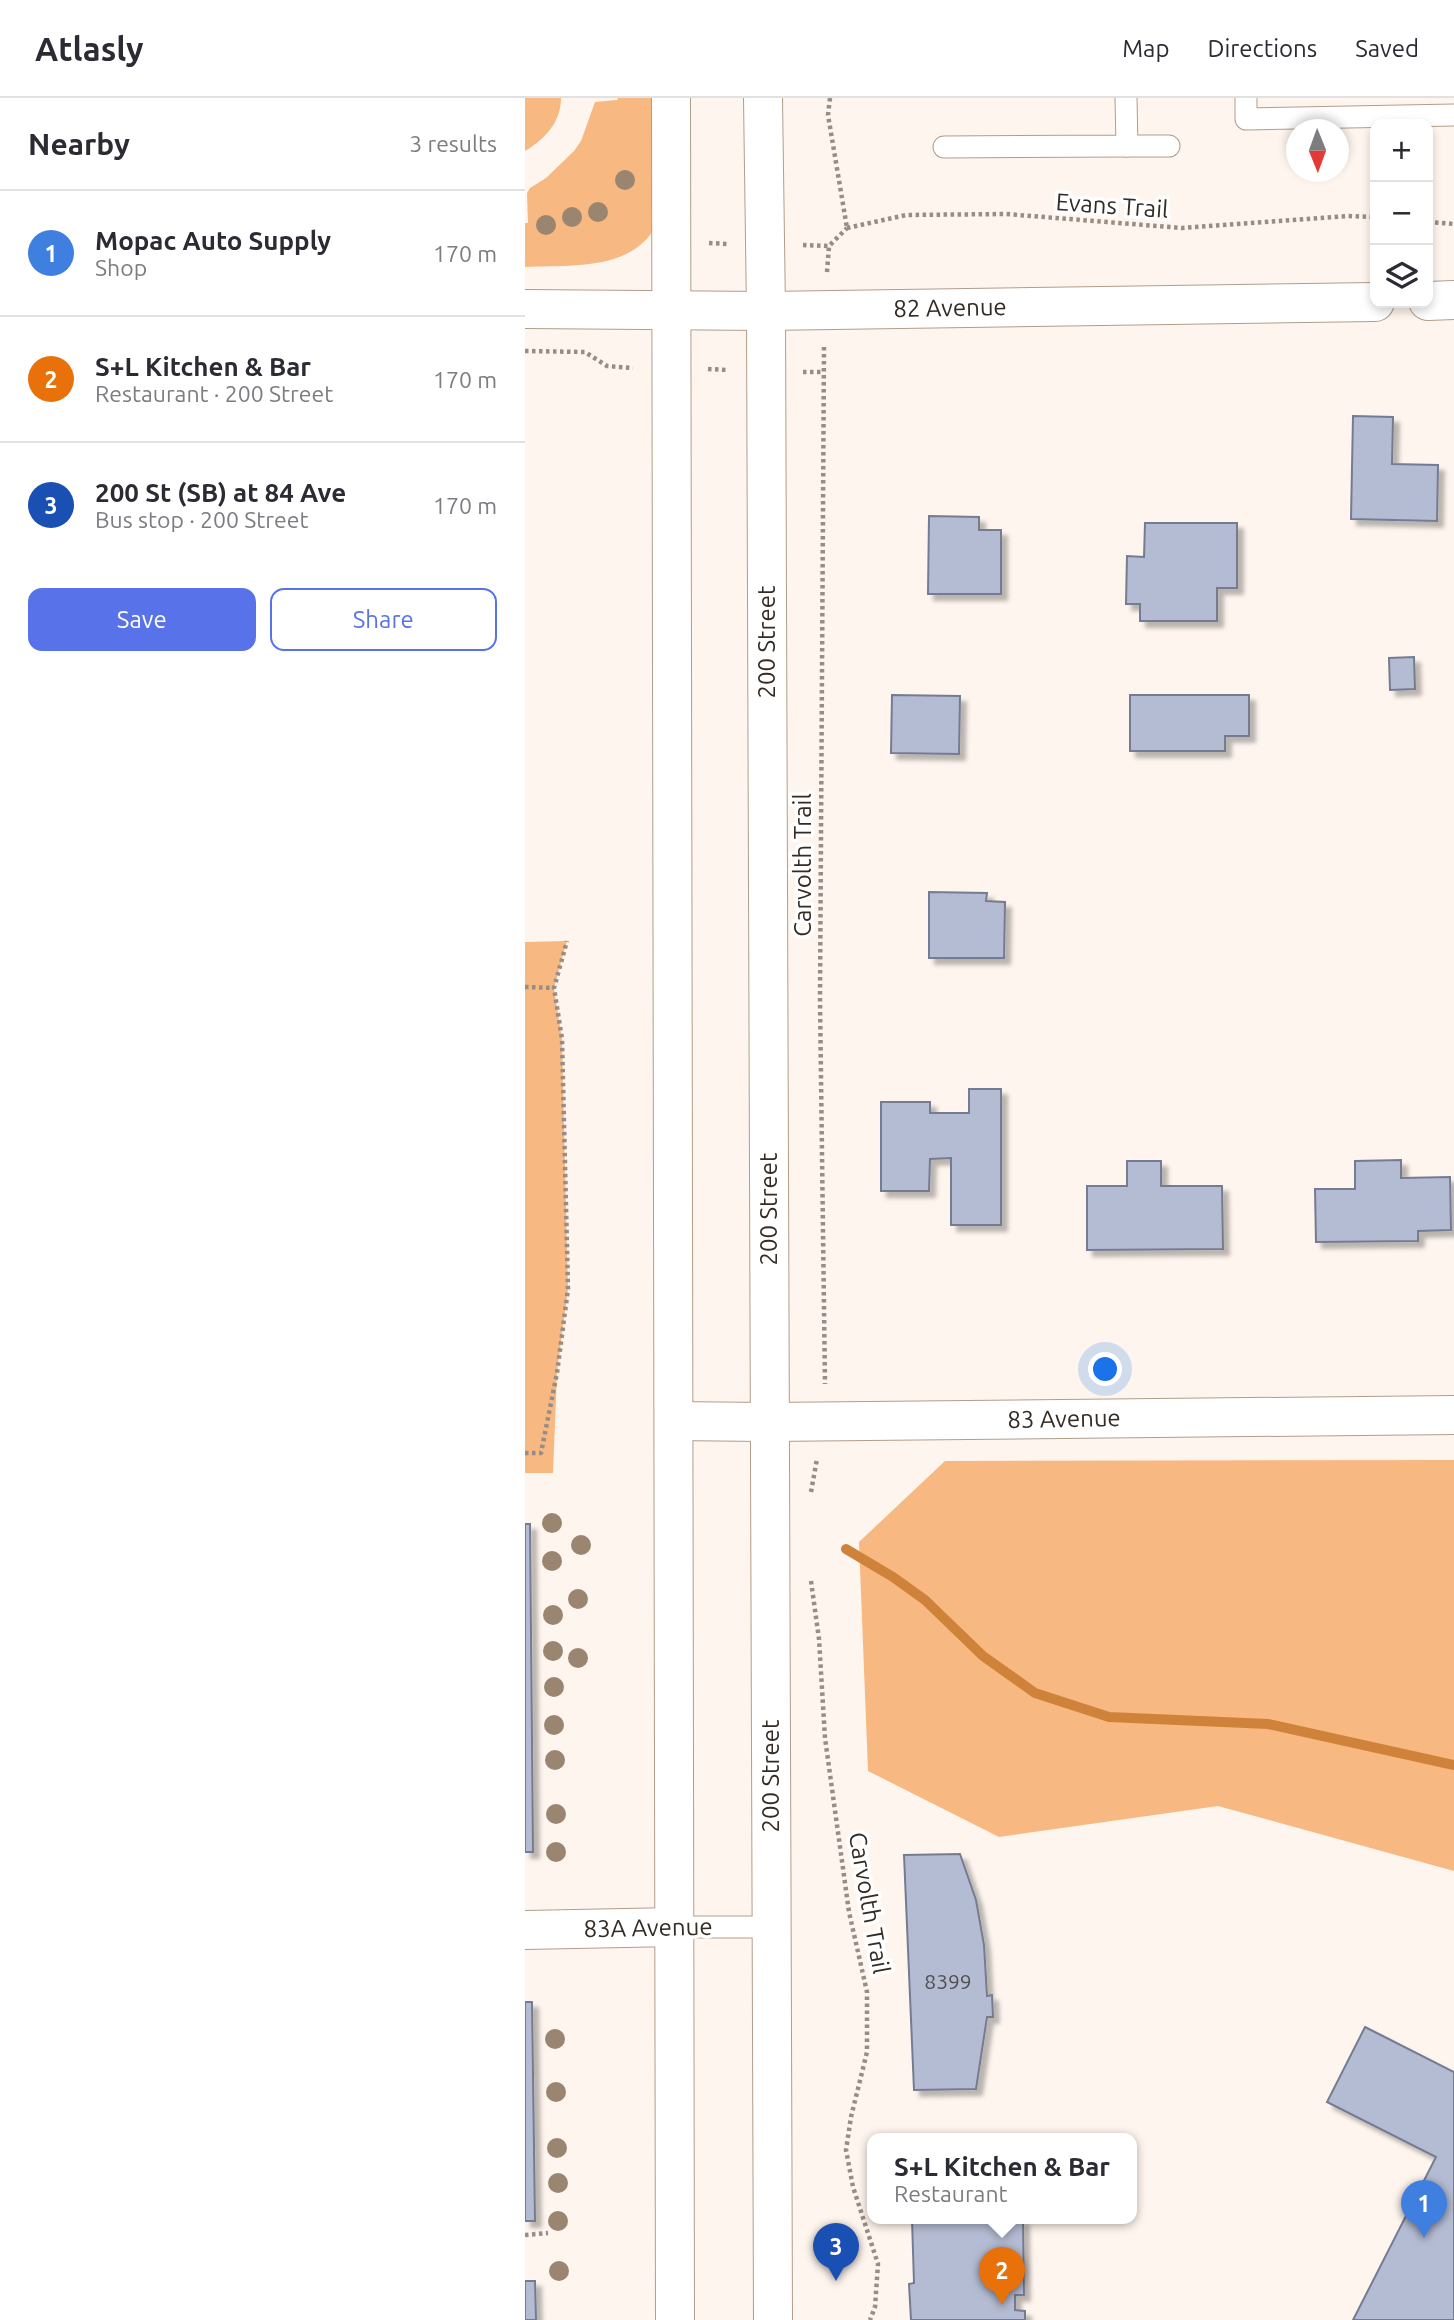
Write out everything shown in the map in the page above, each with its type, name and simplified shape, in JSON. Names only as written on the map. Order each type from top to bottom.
[{"type":"main road","points":[[671,98],[675,2320]]},
{"type":"main road","name":"200 Street","points":[[763,98],[773,2320]]},
{"type":"main road","points":[[1433,301],[1454,300]]},
{"type":"main road","name":"82 Avenue","points":[[525,309],[766,311],[1370,302]]},
{"type":"main road","name":"83 Avenue","points":[[674,1421],[1454,1415]]},
{"type":"main road","name":"83A Avenue","points":[[525,1930],[675,1927]]},
{"type":"lane","points":[[1126,98],[1127,146]]},
{"type":"lane","points":[[1246,98],[1246,119],[1454,116]]},
{"type":"lane","points":[[944,147],[1169,146]]},
{"type":"lane","name":"83A Avenue","points":[[675,1927],[771,1927]]},
{"type":"path","points":[[829,246],[847,228],[828,115],[830,98]]},
{"type":"path","name":"Evans Trail","points":[[847,228],[906,215],[1006,214],[1182,229],[1325,217],[1370,217]]},
{"type":"path","points":[[1433,223],[1454,225]]},
{"type":"path","points":[[525,351],[585,352],[607,366],[636,368]]},
{"type":"path","name":"Carvolth Trail","points":[[823,372],[820,1000],[826,1359]]},
{"type":"path","points":[[525,1453],[541,1453],[557,1373],[568,1289],[562,1039],[554,988],[566,941]]},
{"type":"path","points":[[525,987],[554,988]]},
{"type":"path","points":[[811,1486],[811,1500]]},
{"type":"path","name":"Carvolth Trail","points":[[810,1568],[819,1639],[828,1763],[849,1913],[867,1992],[867,2052],[846,2150],[853,2187],[878,2264],[875,2307],[870,2320]]},
{"type":"path","points":[[525,2235],[548,2233]]},
{"type":"shaded area","points":[[525,98],[561,98],[558,115],[551,129],[525,151]]},
{"type":"shaded area","points":[[618,98],[656,98],[653,231],[642,244],[612,259],[577,265],[525,267],[527,193],[574,151],[581,141],[595,102]]},
{"type":"shaded area","points":[[567,941],[554,988],[562,1039],[568,1289],[557,1373],[553,1473],[525,1473],[525,942]]},
{"type":"shaded area","points":[[1454,1460],[1454,1871],[1218,1806],[999,1837],[868,1771],[859,1542],[945,1461]]},
{"type":"building","points":[[1353,416],[1393,417],[1392,464],[1438,465],[1437,521],[1351,519]]},
{"type":"building","points":[[929,516],[979,517],[979,530],[1001,530],[1001,594],[928,594]]},
{"type":"building","points":[[1145,523],[1237,523],[1237,588],[1217,588],[1217,621],[1140,621],[1140,604],[1126,604],[1127,556],[1144,557]]},
{"type":"building","points":[[1414,657],[1415,689],[1390,690],[1389,658]]},
{"type":"building","points":[[892,695],[960,696],[959,754],[891,753]]},
{"type":"building","points":[[1130,695],[1249,695],[1249,736],[1225,736],[1225,751],[1130,751]]},
{"type":"building","points":[[929,892],[987,893],[986,901],[1005,902],[1004,958],[929,958]]},
{"type":"building","points":[[969,1089],[1001,1089],[1001,1225],[951,1225],[951,1158],[930,1159],[929,1191],[881,1191],[881,1102],[930,1102],[930,1113],[969,1113]]},
{"type":"building","points":[[1401,1160],[1401,1178],[1450,1177],[1451,1230],[1418,1231],[1418,1241],[1316,1242],[1315,1189],[1355,1189],[1355,1161]]},
{"type":"building","points":[[1127,1161],[1161,1161],[1161,1186],[1222,1186],[1223,1249],[1087,1250],[1087,1186],[1127,1186]]},
{"type":"building","points":[[525,1524],[530,1524],[533,1852],[525,1852]]},
{"type":"building","points":[[960,1854],[976,1900],[984,1945],[987,1996],[992,1995],[993,2017],[987,2017],[976,2089],[914,2090],[904,1855]]},
{"type":"building","points":[[525,2002],[532,2002],[535,2221],[525,2221]]},
{"type":"building","points":[[1365,2027],[1454,2072],[1454,2320],[1353,2320],[1436,2157],[1327,2102]]},
{"type":"building","points":[[912,2224],[1023,2224],[1024,2295],[1015,2295],[1015,2310],[1025,2311],[1025,2320],[911,2320],[909,2284],[914,2283]]},
{"type":"building","points":[[525,2281],[535,2281],[536,2320],[525,2320]]},
{"type":"waterway","points":[[846,1549],[925,1600],[983,1656],[1035,1693],[1109,1717],[1268,1724],[1454,1765]]},
{"type":"place","name":"Mopac Auto Supply","points":[[1424,2238]]},
{"type":"place","name":"200 St (SB) at 84 Ave","points":[[836,2281]]},
{"type":"place","name":"S+L Kitchen & Bar","points":[[1002,2305]]}]
